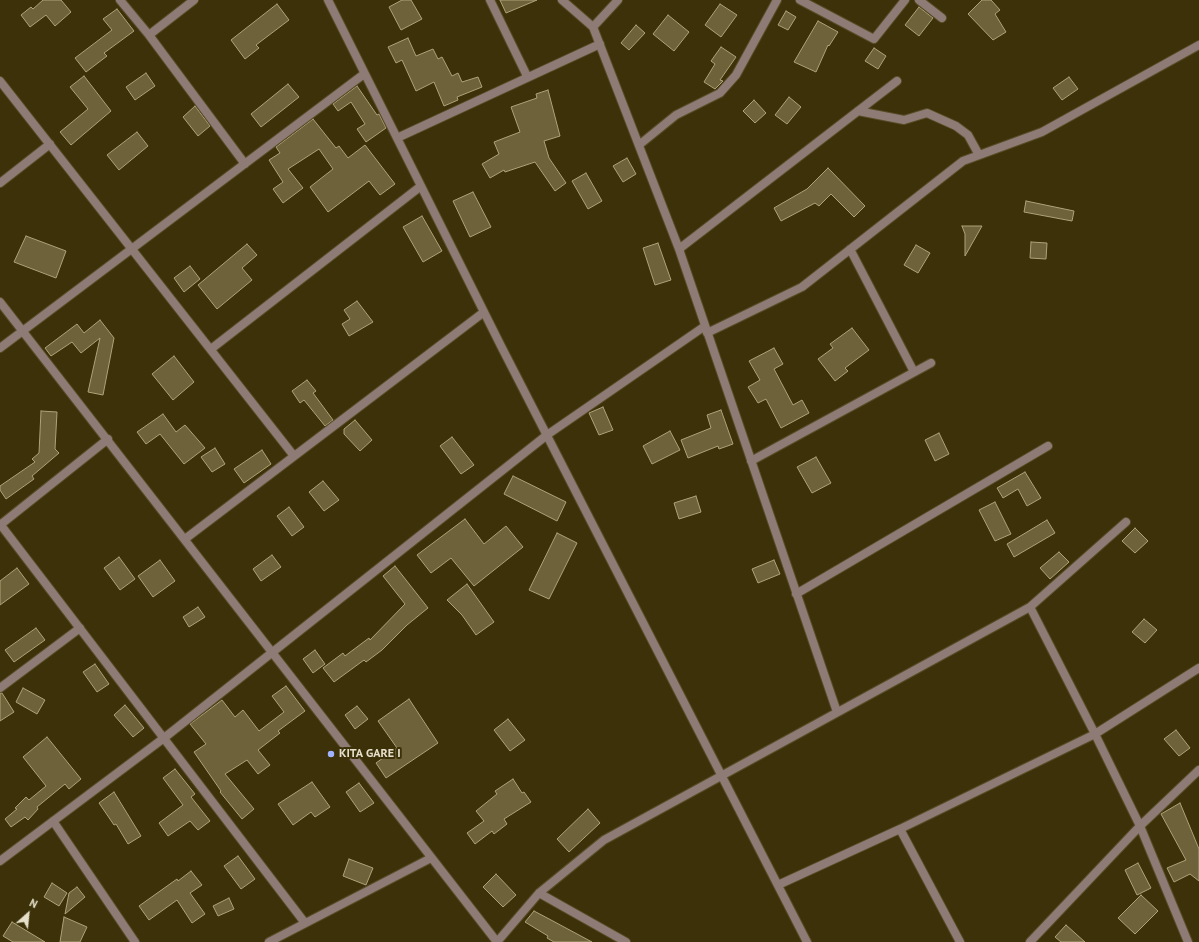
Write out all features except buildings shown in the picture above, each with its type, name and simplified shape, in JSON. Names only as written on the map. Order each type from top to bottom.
[{"type":"street","points":[[120,0],[149,35],[245,164]]},
{"type":"street","points":[[149,35],[194,0]]},
{"type":"street","points":[[328,0],[547,436],[807,942]]},
{"type":"street","points":[[490,0],[527,76]]},
{"type":"street","points":[[562,0],[593,28],[639,144],[679,249],[836,712]]},
{"type":"street","points":[[593,28],[618,0]]},
{"type":"street","points":[[639,144],[676,115],[720,93],[736,75],[777,0]]},
{"type":"street","points":[[800,0],[874,39],[905,0]]},
{"type":"street","points":[[919,0],[942,18]]},
{"type":"street","points":[[397,138],[527,76],[600,44]]},
{"type":"street","points":[[0,861],[164,738],[547,436],[706,330],[802,287],[963,161],[1042,132],[1199,44]]},
{"type":"street","points":[[0,348],[364,74]]},
{"type":"street","points":[[0,81],[294,456]]},
{"type":"street","points":[[679,249],[897,81]]},
{"type":"street","points":[[858,111],[904,120],[927,113],[956,126],[968,135],[979,155]]},
{"type":"street","points":[[0,183],[50,144]]},
{"type":"street","points":[[211,349],[421,186]]},
{"type":"street","points":[[850,249],[914,372]]},
{"type":"street","points":[[0,302],[108,439],[497,942],[539,893],[604,840],[1030,607],[1126,522]]},
{"type":"street","points":[[185,539],[484,312]]},
{"type":"street","points":[[751,461],[931,363]]},
{"type":"street","points":[[108,439],[0,524],[305,923]]},
{"type":"street","points":[[796,594],[1048,446]]},
{"type":"street","points":[[1030,607],[1096,734],[1140,826],[1188,942]]},
{"type":"street","points":[[0,688],[80,628]]},
{"type":"street","points":[[778,885],[900,829],[1096,734],[1199,668]]},
{"type":"street","points":[[1030,942],[1140,826],[1199,770]]},
{"type":"street","points":[[54,821],[135,942]]},
{"type":"street","points":[[900,829],[960,942]]},
{"type":"street","points":[[269,942],[431,858]]},
{"type":"street","points":[[539,893],[626,942]]},
{"type":"place","name":"KITA GARE I","points":[[331,754]]}]
